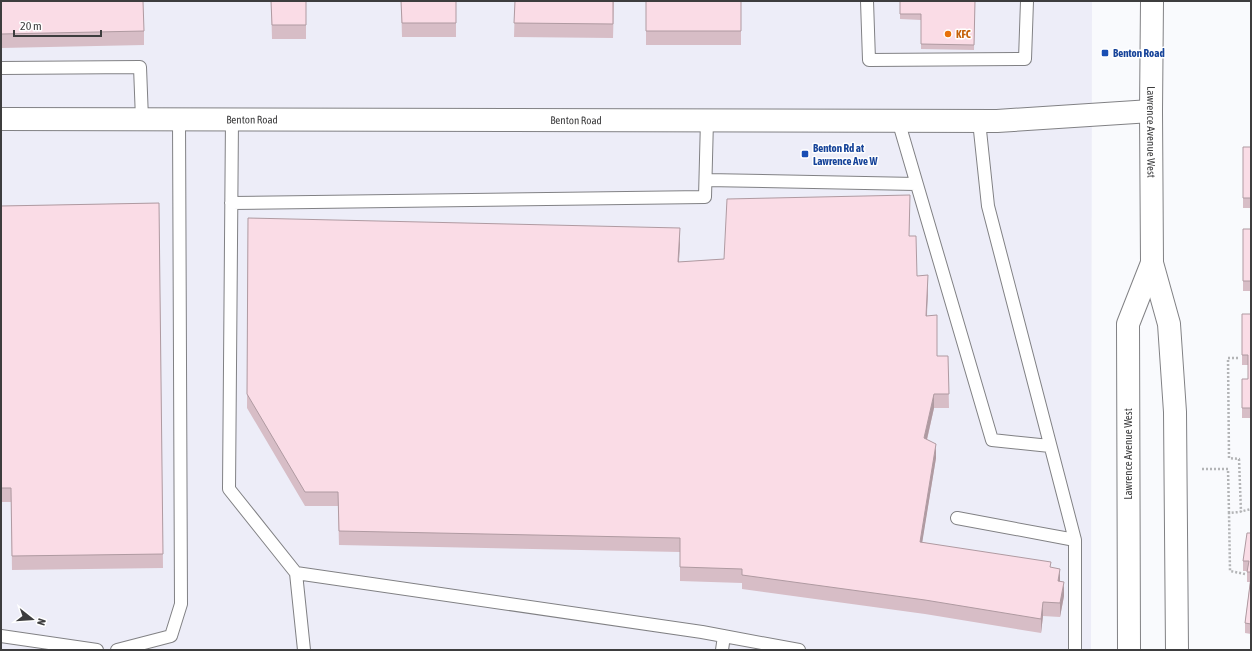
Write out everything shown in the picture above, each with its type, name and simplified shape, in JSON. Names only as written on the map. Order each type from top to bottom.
[{"type":"street","name":"Lawrence Avenue West","points":[[1152,1],[1152,263],[1169,324],[1174,404],[1177,650]]},
{"type":"street","name":"Benton Road","points":[[1,119],[142,118],[979,121],[1151,112]]},
{"type":"street","name":"Lawrence Avenue West","points":[[1129,650],[1128,324],[1152,263]]},
{"type":"lane","points":[[867,1],[869,60],[1025,59],[1027,1]]},
{"type":"lane","points":[[1,68],[140,67],[142,118]]},
{"type":"lane","points":[[117,650],[171,636],[181,604],[179,119]]},
{"type":"lane","points":[[232,119],[229,489],[296,573],[304,650]]},
{"type":"lane","points":[[231,202],[705,197],[707,120]]},
{"type":"lane","points":[[898,120],[992,440],[1050,446]]},
{"type":"lane","points":[[979,121],[988,206],[1075,540],[1075,650]]},
{"type":"lane","points":[[706,180],[916,184]]},
{"type":"lane","points":[[957,518],[1075,540]]},
{"type":"lane","points":[[296,573],[724,636],[799,650]]},
{"type":"lane","points":[[1,636],[97,650]]},
{"type":"lane","points":[[722,650],[724,636]]},
{"type":"path","points":[[1238,358],[1228,358],[1230,458],[1239,459],[1241,512]]},
{"type":"path","points":[[1228,472],[1230,571],[1245,574]]},
{"type":"path","points":[[1229,512],[1241,512],[1251,509]]},
{"type":"shaded area","points":[[1,1],[1092,1],[1091,650],[1,650]]},
{"type":"building","points":[[1,1],[143,1],[144,31],[1,34]]},
{"type":"building","points":[[271,1],[306,1],[306,25],[272,25]]},
{"type":"building","points":[[401,1],[456,1],[456,23],[402,23]]},
{"type":"building","points":[[515,1],[613,1],[613,24],[514,23]]},
{"type":"building","points":[[646,1],[741,1],[741,31],[646,31]]},
{"type":"building","name":"KFC","points":[[900,1],[975,1],[974,45],[921,44],[921,14],[900,14]]},
{"type":"building","points":[[1243,147],[1251,147],[1251,198],[1243,198]]},
{"type":"building","points":[[910,195],[909,236],[916,236],[917,276],[928,275],[926,316],[937,315],[937,356],[948,356],[949,394],[934,394],[924,438],[936,444],[920,542],[1051,562],[1050,567],[1060,569],[1058,581],[1064,582],[1060,603],[1043,602],[1041,619],[925,600],[742,575],[742,569],[680,567],[680,538],[339,531],[338,492],[305,492],[247,394],[248,218],[680,228],[678,262],[724,259],[727,199]]},
{"type":"building","points":[[159,203],[163,554],[12,556],[11,488],[1,488],[1,206]]},
{"type":"building","points":[[1243,229],[1251,229],[1251,281],[1243,281]]},
{"type":"building","points":[[1242,314],[1251,314],[1251,408],[1242,408],[1242,379],[1248,379],[1248,355],[1242,355]]},
{"type":"building","points":[[1247,533],[1251,533],[1251,572],[1247,572],[1249,561],[1243,561]]},
{"type":"building","points":[[1251,577],[1251,624],[1245,623]]},
{"type":"place","name":"KFC","points":[[948,34]]},
{"type":"place","name":"Benton Road","points":[[1105,53]]},
{"type":"place","name":"Benton Rd at Lawrence Ave W","points":[[805,154]]}]
